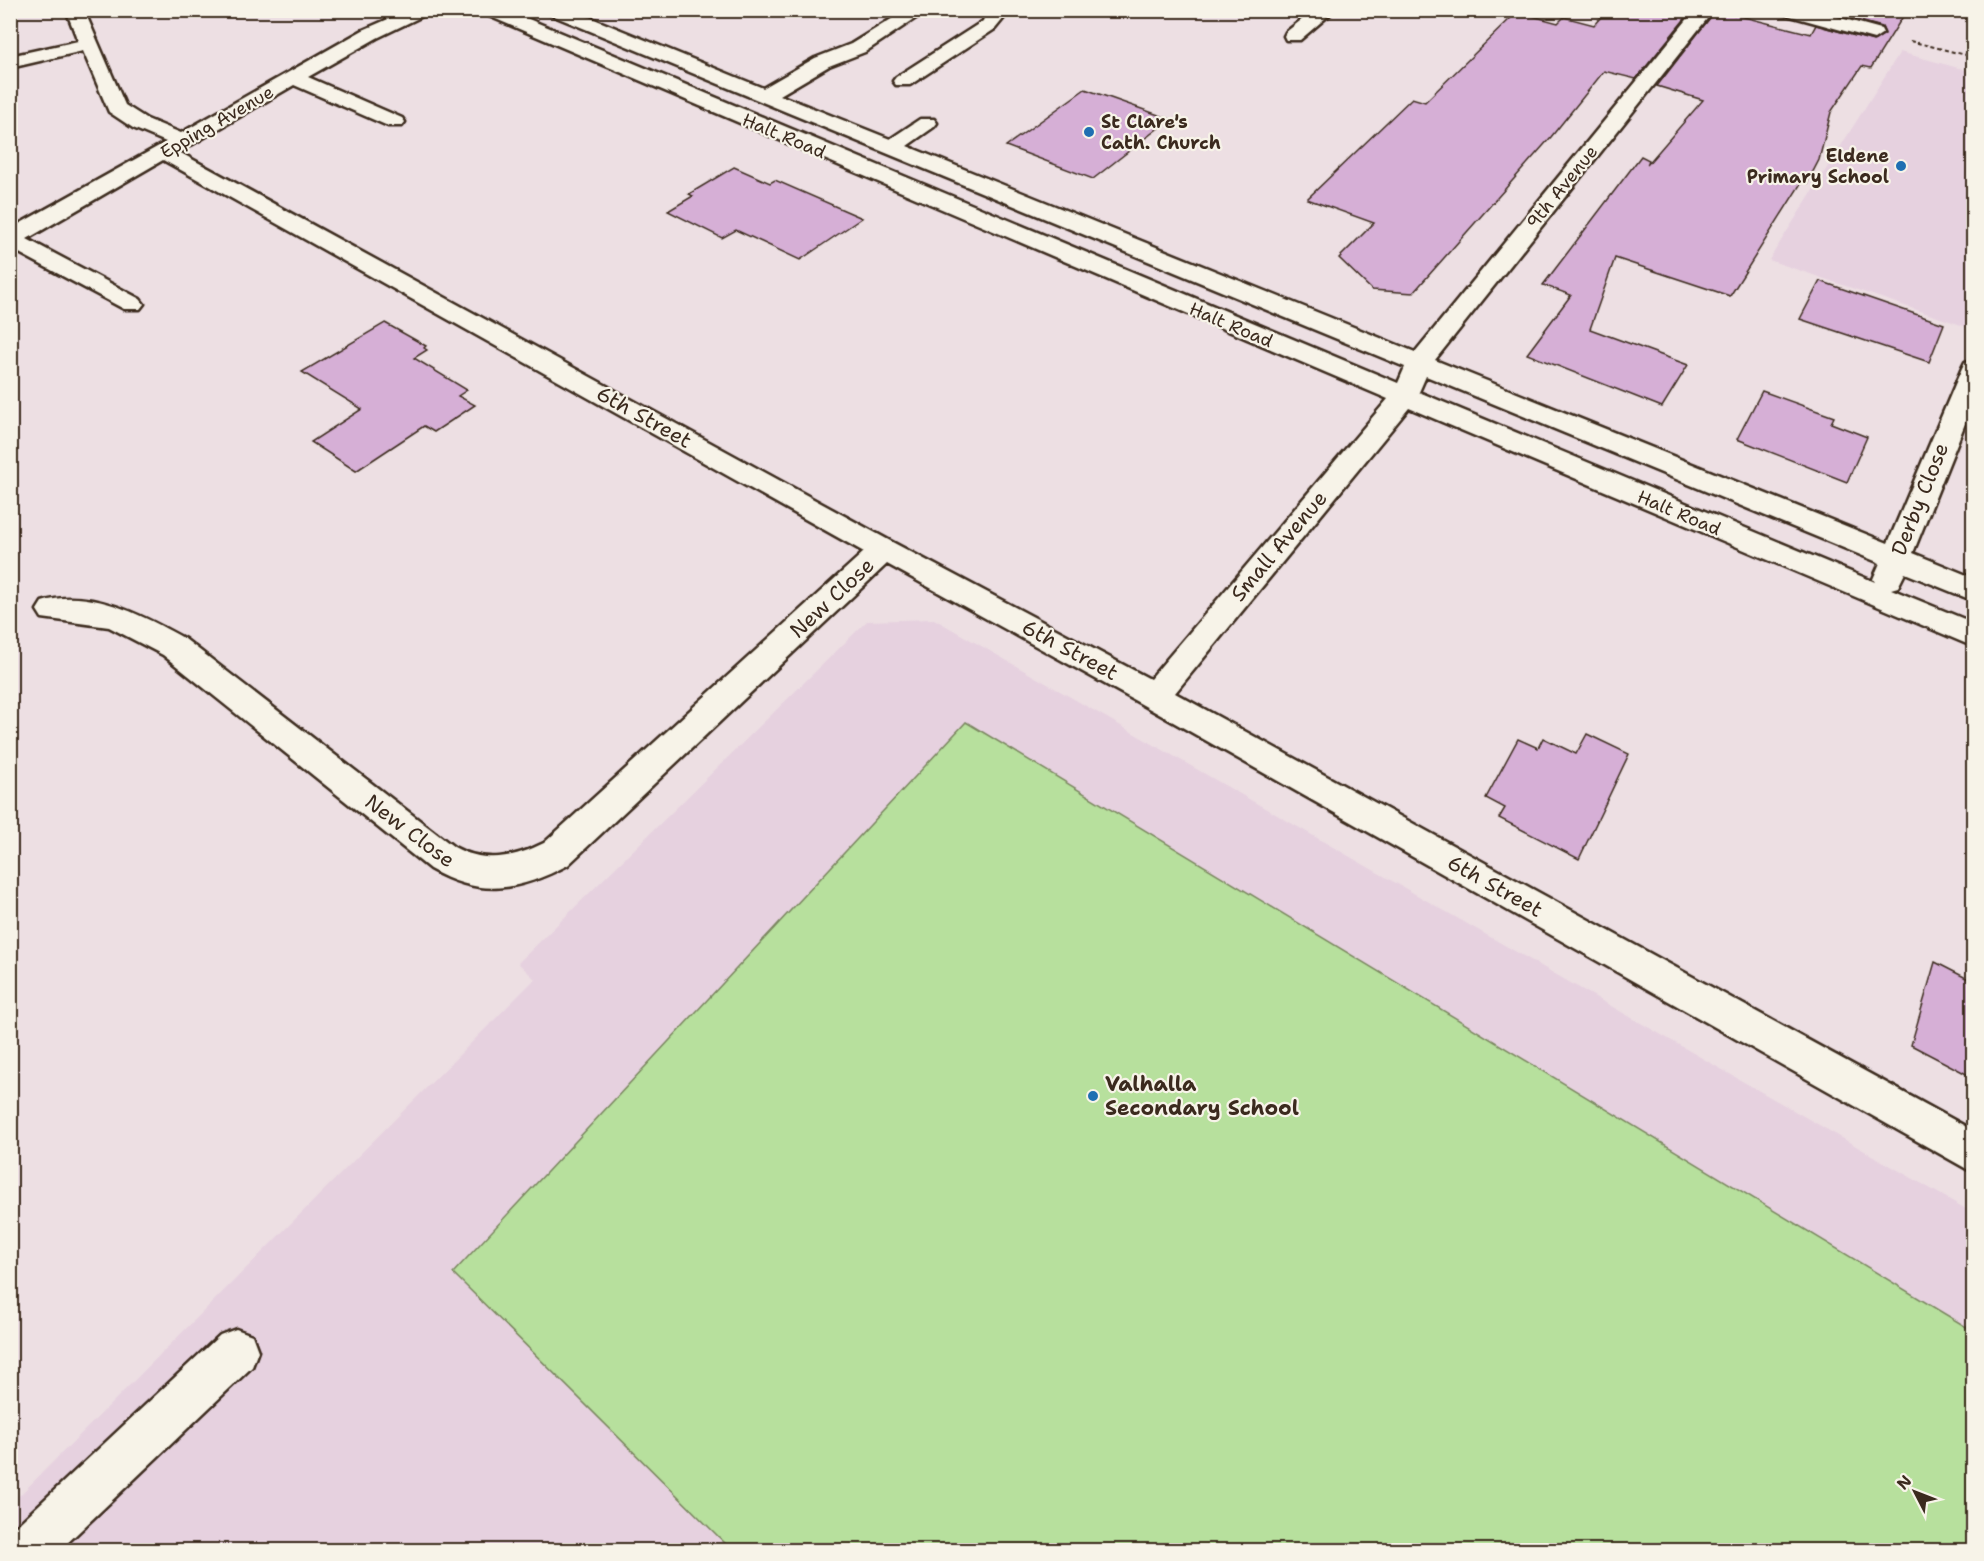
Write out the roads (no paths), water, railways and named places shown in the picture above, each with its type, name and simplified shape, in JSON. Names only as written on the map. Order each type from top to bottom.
[{"type":"street","name":"6th Street","points":[[75,10],[116,108],[174,146],[885,550],[1154,696],[1974,1153]]},
{"type":"street","name":"Epping Avenue","points":[[15,232],[174,146],[370,34],[426,10]]},
{"type":"street","name":"Halt Road","points":[[490,10],[1404,398],[1974,636]]},
{"type":"street","name":"Halt Road","points":[[555,10],[1974,590]]},
{"type":"street","points":[[763,96],[822,62],[858,48],[919,10]]},
{"type":"street","points":[[903,81],[989,25],[995,18],[996,10]]},
{"type":"street","points":[[1293,36],[1326,10]]},
{"type":"street","name":"9th Avenue","points":[[1404,398],[1419,363],[1705,10]]},
{"type":"street","points":[[1789,10],[1874,33]]},
{"type":"street","points":[[10,62],[88,44]]},
{"type":"street","points":[[293,78],[395,122]]},
{"type":"street","points":[[891,148],[927,123]]},
{"type":"street","points":[[15,232],[132,304]]},
{"type":"street","name":"Derby Close","points":[[1880,598],[1974,368]]},
{"type":"street","name":"Small Avenue","points":[[1154,696],[1404,398]]},
{"type":"street","name":"New Close","points":[[52,610],[89,610],[126,619],[174,647],[442,858],[472,874],[491,875],[512,873],[534,866],[556,854],[885,550]]},
{"type":"street","points":[[27,1551],[236,1352]]},
{"type":"place","name":"St Clare's Cath. Church","points":[[1089,132]]},
{"type":"place","name":"Eldene Primary School","points":[[1901,166]]},
{"type":"place","name":"Valhalla Secondary School","points":[[1093,1096]]}]
